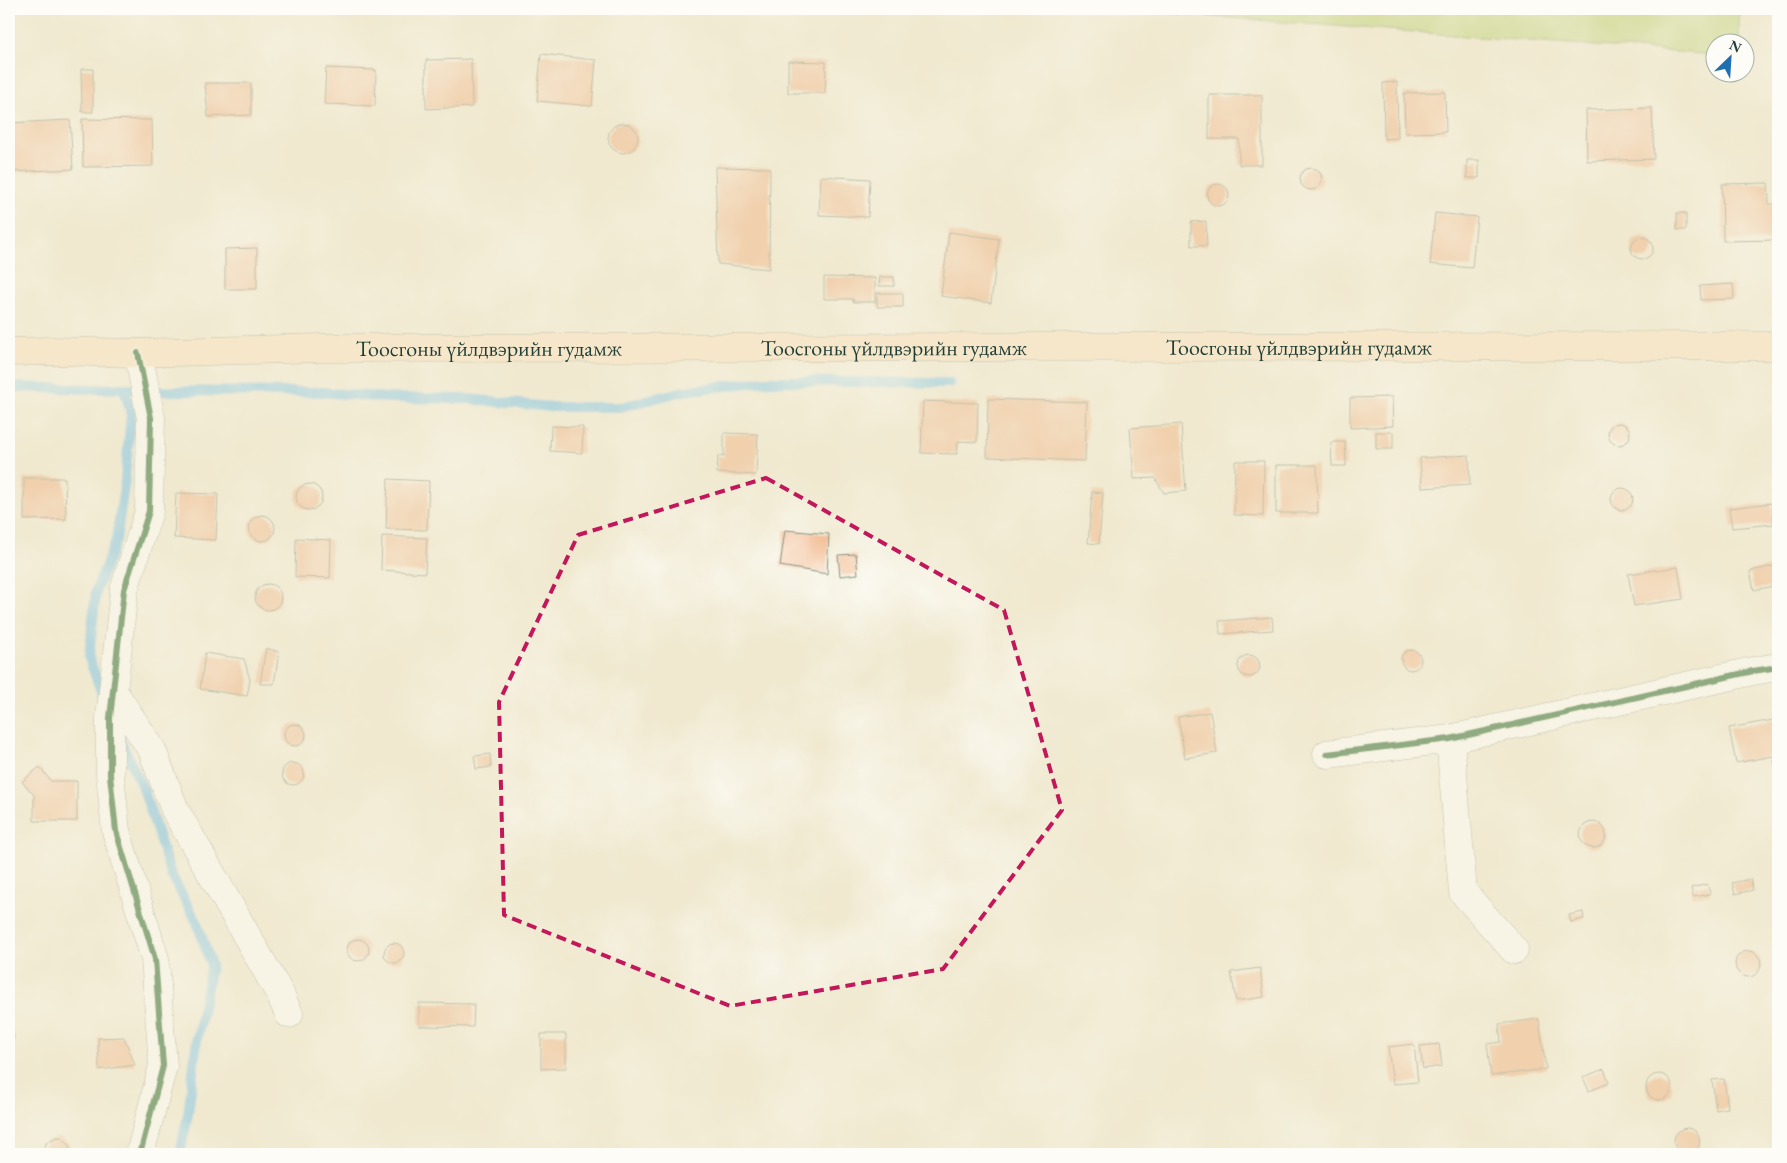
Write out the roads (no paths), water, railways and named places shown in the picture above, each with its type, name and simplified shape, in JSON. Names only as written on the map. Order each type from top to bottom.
[{"type":"main road","name":"Тоосгоны үйлдвэрийн гудамж","points":[[9,352],[138,353],[320,348],[1778,346]]},
{"type":"street","points":[[138,353],[151,418],[149,511],[124,590],[110,718],[110,775],[116,831],[154,959],[163,1066],[140,1154]]},
{"type":"street","points":[[1327,754],[1450,739],[1734,675],[1778,667]]},
{"type":"street","points":[[113,691],[152,750],[175,810],[280,994],[289,1014]]},
{"type":"street","points":[[1450,739],[1463,892],[1514,950]]},
{"type":"waterway","points":[[9,387],[124,388],[145,391],[322,392],[387,398],[468,399],[551,407],[621,407],[684,391],[765,381],[949,383]]},
{"type":"waterway","points":[[104,700],[89,658],[96,590],[116,540],[125,480],[131,414],[124,388]]},
{"type":"waterway","points":[[119,737],[144,791],[171,875],[197,922],[211,965],[197,1039],[188,1114],[180,1154]]}]
